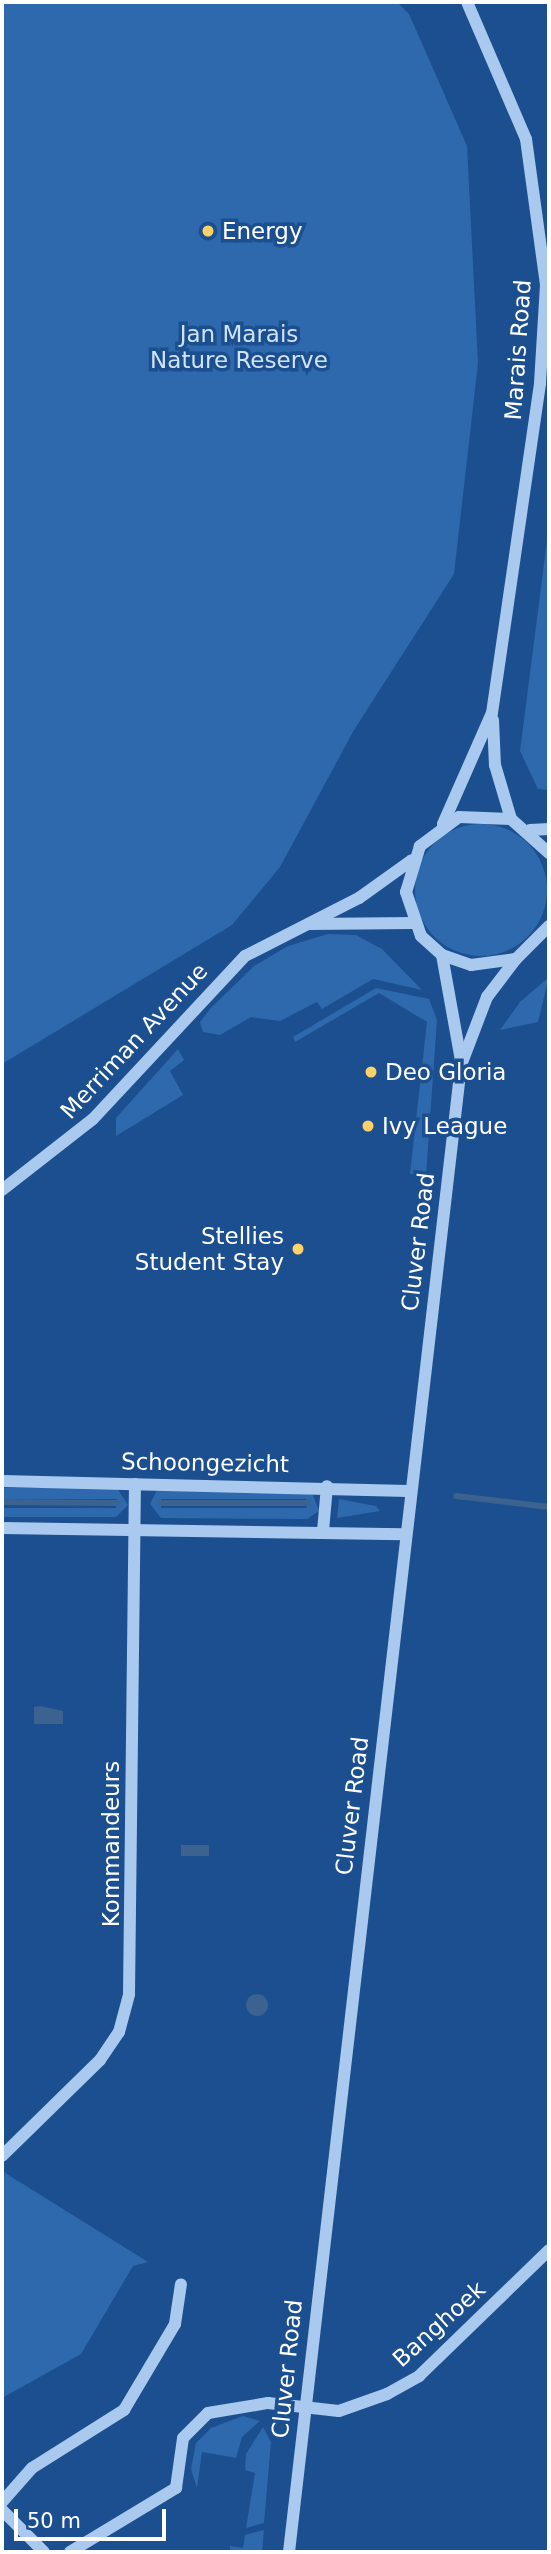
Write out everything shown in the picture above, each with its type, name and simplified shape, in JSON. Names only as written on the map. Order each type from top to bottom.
[{"type":"street","name":"Marais Road","points":[[467,2],[526,139],[546,285],[540,383],[492,713],[498,778],[511,819]]},
{"type":"street","name":"Marais Road","points":[[412,860],[443,824],[492,713]]},
{"type":"street","points":[[443,824],[477,814],[511,819],[530,830],[549,853]]},
{"type":"street","points":[[530,830],[549,829]]},
{"type":"street","points":[[412,860],[406,892],[413,923],[442,955],[486,967],[516,959]]},
{"type":"street","name":"Merriman Avenue","points":[[2,1190],[93,1119],[245,956],[298,924],[359,898],[412,860]]},
{"type":"street","points":[[298,924],[413,923]]},
{"type":"street","name":"Cluver Road","points":[[289,2552],[303,2407],[408,1491],[461,1065],[487,997],[516,959],[549,926]]},
{"type":"street","name":"Cluver Road","points":[[442,955],[461,1065]]},
{"type":"street","name":"Schoongezicht","points":[[2,1481],[327,1486],[408,1491]]},
{"type":"street","name":"Kommandeurs","points":[[2,2156],[100,2060],[119,2032],[129,1994],[135,1484]]},
{"type":"street","points":[[323,1531],[327,1486]]},
{"type":"street","points":[[2,1528],[404,1534]]},
{"type":"street","name":"Banghoek","points":[[70,2552],[176,2488],[183,2438],[208,2413],[230,2404],[357,2407],[419,2376],[549,2250]]},
{"type":"street","points":[[2,2502],[32,2468],[124,2410],[176,2323],[181,2284]]},
{"type":"street","points":[[2,2510],[44,2552]]},
{"type":"green space","name":"Jan Marais Nature Reserve","points":[[2,2],[397,2],[409,14],[467,146],[478,363],[454,574],[354,730],[280,867],[232,925],[2,1064]]},
{"type":"green space","points":[[549,525],[549,790],[538,789],[520,751]]},
{"type":"green space","points":[[481,824],[506,829],[528,843],[542,865],[547,890],[542,915],[528,937],[506,951],[481,956],[456,951],[434,937],[420,915],[415,890],[420,865],[434,843],[456,829]]},
{"type":"green space","points":[[328,934],[356,935],[382,949],[422,990],[373,979],[322,1009],[317,1002],[280,1021],[251,1017],[220,1035],[203,1032],[200,1022],[254,966],[288,946]]},
{"type":"green space","points":[[549,977],[538,1022],[500,1030],[520,1002]]},
{"type":"green space","points":[[376,988],[429,999],[437,1020],[426,1175],[410,1174],[427,1022],[379,993],[295,1042],[293,1037]]},
{"type":"green space","points":[[178,1049],[184,1060],[170,1071],[183,1095],[116,1136],[116,1118]]},
{"type":"green space","points":[[2,1488],[117,1488],[128,1505],[116,1517],[2,1517],[2,1508],[116,1508],[117,1499],[2,1499]]},
{"type":"green space","points":[[277,1489],[313,1495],[319,1511],[307,1519],[161,1518],[150,1504],[157,1490]],"holes":[[[161,1499],[306,1499],[307,1508],[161,1508]]]},
{"type":"green space","points":[[339,1499],[376,1506],[380,1511],[337,1518]]},
{"type":"green space","points":[[2,2171],[148,2262],[133,2266],[81,2354],[2,2398]]},
{"type":"green space","points":[[243,2416],[260,2421],[242,2437],[236,2458],[202,2452],[197,2488],[191,2469],[196,2443],[211,2428]]},
{"type":"green space","points":[[263,2427],[271,2442],[264,2523],[246,2528],[255,2473],[245,2470],[246,2454]]},
{"type":"green space","points":[[264,2530],[262,2552],[230,2552],[230,2546],[243,2548],[245,2535]]},
{"type":"shaded area","points":[[34,1707],[63,1711],[63,1724],[34,1724]]},
{"type":"shaded area","points":[[181,1845],[209,1845],[209,1856],[181,1856]]},
{"type":"shaded area","points":[[257,1994],[265,1997],[268,2005],[265,2013],[257,2016],[249,2013],[246,2005],[249,1997]]},
{"type":"waterway","points":[[456,1496],[549,1507]]},
{"type":"waterway","points":[[2,1502],[117,1503]]},
{"type":"waterway","points":[[161,1503],[307,1503]]},
{"type":"place","name":"Energy","points":[[208,231]]},
{"type":"place","name":"Deo Gloria","points":[[371,1072]]},
{"type":"place","name":"Ivy League","points":[[368,1126]]},
{"type":"place","name":"Stellies Student Stay","points":[[298,1249]]}]
